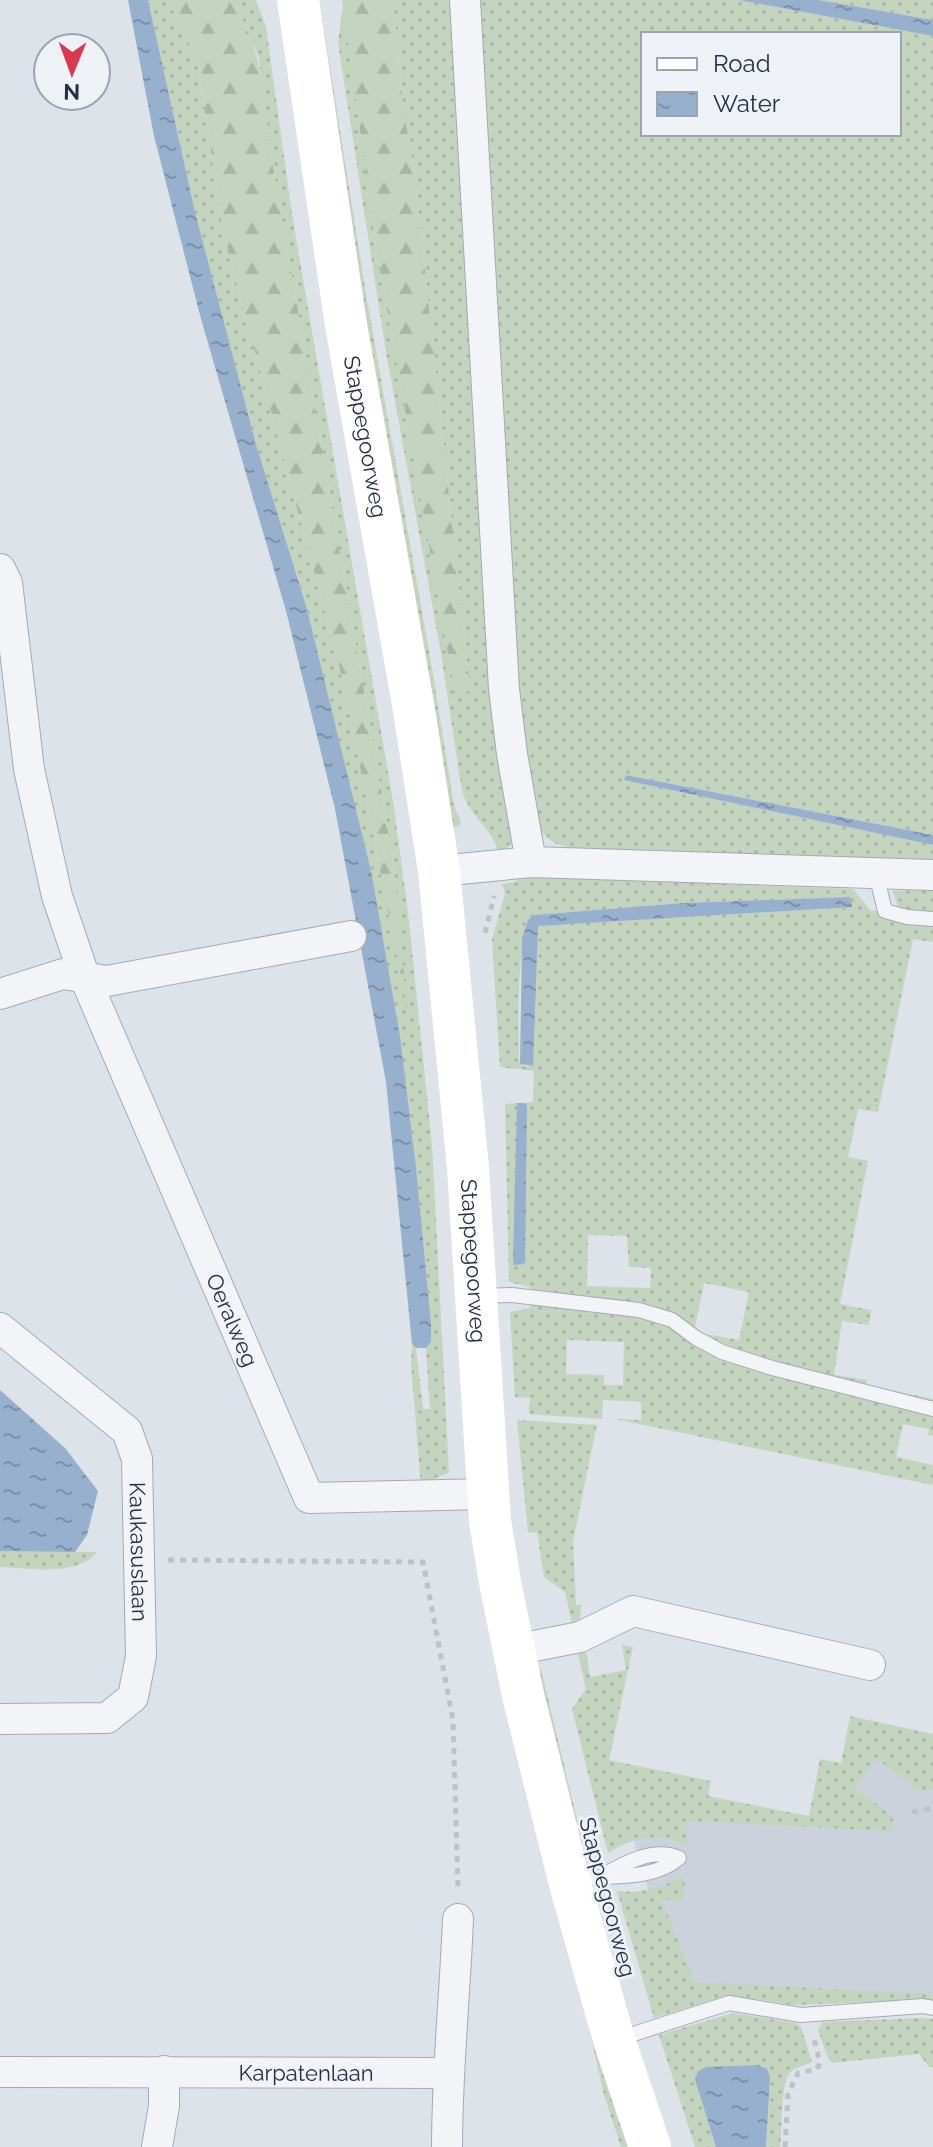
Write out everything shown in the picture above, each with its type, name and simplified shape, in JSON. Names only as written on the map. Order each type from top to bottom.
[{"type":"street","name":"Stappegoorweg","points":[[298,0],[346,325],[439,871],[461,1082],[488,1494],[500,1582],[514,1650],[585,1878],[614,2040],[646,2141]]},
{"type":"street","points":[[465,0],[504,689],[531,862]]},
{"type":"street","name":"Oeralweg","points":[[0,569],[7,583],[29,769],[57,896],[85,978],[309,1498],[488,1494]]},
{"type":"street","points":[[439,871],[531,862],[933,875]]},
{"type":"street","points":[[0,994],[63,974],[107,981],[351,936]]},
{"type":"street","name":"Kaukasuslaan","points":[[0,1328],[127,1431],[137,1459],[141,1656],[133,1697],[107,1718],[0,1719]]},
{"type":"street","points":[[514,1650],[580,1637],[633,1611],[870,1665]]},
{"type":"street","points":[[447,2147],[447,2073],[458,1919]]},
{"type":"street","points":[[157,2147],[164,2106],[164,2071]]},
{"type":"street","name":"Karpatenlaan","points":[[0,2072],[447,2073]]},
{"type":"lane","points":[[876,874],[885,911],[933,919]]},
{"type":"lane","points":[[476,1296],[512,1295],[639,1310],[672,1320],[696,1338],[735,1356],[933,1409]]},
{"type":"lane","points":[[614,2040],[729,2003],[808,2014],[923,2006],[933,2008]]},
{"type":"path","points":[[485,936],[490,911]]},
{"type":"path","points":[[139,1560],[423,1562],[453,1720],[458,1919]]},
{"type":"path","points":[[912,1812],[933,1808]]},
{"type":"path","points":[[785,2147],[791,2084],[798,2073],[817,2069],[820,2063],[808,2014]]},
{"type":"shaded area","points":[[933,1739],[933,2000],[684,1995],[659,1926],[632,1834],[692,1800],[811,1818],[843,1766]]},
{"type":"green space","points":[[148,0],[171,0],[198,66],[224,236],[344,684],[405,998],[394,865],[270,149],[259,58],[231,0],[256,0],[266,27],[293,221],[393,801],[408,912],[432,1145],[449,1472],[421,1486],[412,1344],[416,1348],[423,1409],[430,1409],[426,1348],[431,1342],[431,1323],[400,1036],[372,875],[307,609],[256,444],[195,212]]},
{"type":"green space","points":[[171,0],[231,0],[256,54],[394,865],[407,1009],[344,684],[224,236],[198,66]]},
{"type":"green space","points":[[342,0],[393,0],[470,691],[455,693],[376,247]]},
{"type":"green space","points":[[393,0],[739,0],[933,36],[933,835],[627,775],[625,780],[933,845],[933,862],[582,851],[554,843],[535,826],[498,852],[462,791],[440,647],[386,352],[338,43],[343,5],[376,247],[455,692],[470,691],[415,177],[403,107]]},
{"type":"green space","points":[[819,0],[933,0],[933,20]]},
{"type":"green space","points":[[320,4],[366,294],[454,806],[461,821],[459,826],[452,828],[314,5]]},
{"type":"green space","points":[[523,876],[853,889],[871,911],[899,909],[893,891],[933,889],[933,942],[913,939],[878,1112],[858,1109],[848,1157],[868,1161],[840,1304],[871,1310],[869,1325],[842,1321],[834,1375],[867,1380],[867,1385],[933,1399],[933,1436],[928,1435],[929,1429],[903,1424],[896,1457],[933,1465],[933,1485],[615,1419],[641,1420],[641,1402],[603,1400],[602,1419],[529,1414],[530,1398],[515,1397],[510,1312],[530,1308],[530,1287],[509,1282],[505,1104],[533,1102],[534,1071],[500,1067],[492,940],[505,893],[502,884],[516,882]],"holes":[[[850,897],[851,907],[537,926],[532,1066],[523,1066],[519,1059],[521,960],[528,925],[534,915],[683,903]],[[588,1235],[627,1236],[629,1267],[651,1268],[650,1288],[587,1286]],[[704,1283],[749,1292],[739,1340],[694,1332]],[[567,1340],[624,1342],[623,1385],[604,1385],[604,1375],[566,1374]]]},
{"type":"green space","points":[[517,1420],[597,1425],[573,1541],[576,1605],[581,1605],[580,1619],[572,1623],[565,1592],[544,1577],[537,1532],[528,1533]]},
{"type":"green space","points":[[0,1551],[97,1552],[78,1565],[38,1569],[0,1567]]},
{"type":"green space","points":[[622,1645],[633,1647],[609,1760],[711,1781],[708,1796],[809,1816],[820,1759],[841,1763],[850,1716],[933,1734],[933,1789],[921,1792],[876,1758],[855,1788],[895,1819],[892,1820],[892,1831],[687,1821],[686,1846],[656,1837],[627,1843],[608,1853],[572,1709],[586,1689],[578,1654],[586,1652],[590,1677],[626,1670]]},
{"type":"green space","points":[[541,1669],[583,1844],[576,1846],[534,1670]]},
{"type":"green space","points":[[685,1874],[683,1900],[661,1899],[695,1982],[933,1994],[933,2002],[793,2005],[730,1995],[654,2018],[617,1891],[634,1892],[662,1887]]},
{"type":"green space","points":[[733,2013],[796,2023],[801,2027],[812,2062],[793,2070],[785,2084],[780,2147],[766,2147],[770,2077],[759,2065],[706,2067],[698,2071],[716,2147],[695,2147],[659,2035]]},
{"type":"green space","points":[[933,2019],[933,2067],[929,2067],[919,2054],[832,2063],[818,2030],[822,2022]]},
{"type":"green space","points":[[588,2024],[632,2147],[621,2147],[604,2095]]},
{"type":"water","points":[[128,0],[148,0],[195,212],[256,444],[307,609],[372,875],[400,1036],[416,1167],[431,1323],[431,1342],[426,1348],[416,1348],[412,1344],[386,1082],[335,809],[286,611],[201,319],[154,136]]},
{"type":"water","points":[[739,0],[819,0],[933,20],[933,36]]},
{"type":"water","points":[[626,775],[933,835],[933,845],[624,780]]},
{"type":"water","points":[[850,897],[852,907],[538,926],[533,1066],[520,1064],[522,939],[528,920],[534,915],[683,903]]},
{"type":"water","points":[[517,1103],[527,1106],[525,1260],[524,1264],[514,1265],[513,1260]]},
{"type":"water","points":[[0,1390],[65,1448],[98,1491],[87,1535],[75,1552],[0,1551]]},
{"type":"water","points":[[759,2065],[767,2069],[770,2077],[766,2147],[716,2147],[695,2079],[698,2071],[706,2067]]}]
